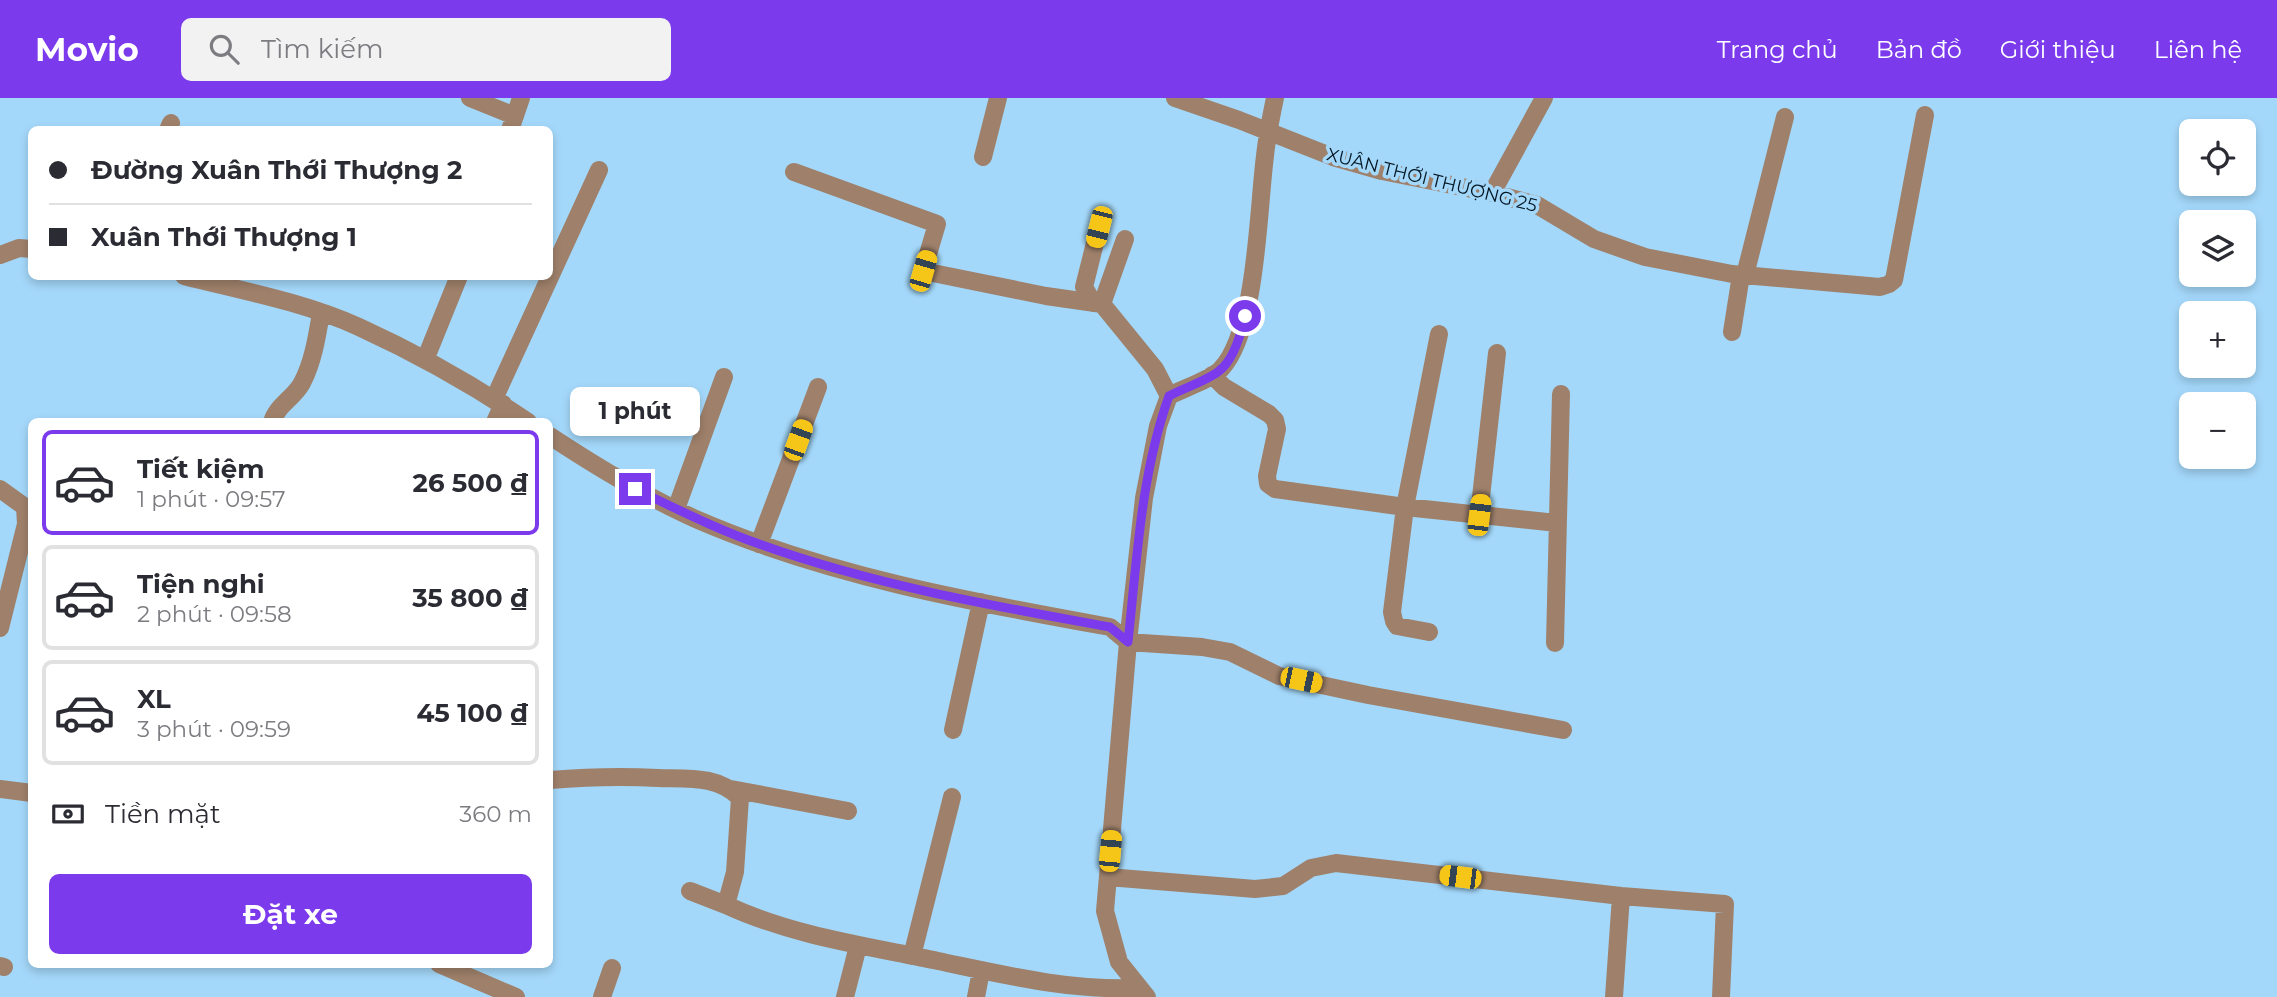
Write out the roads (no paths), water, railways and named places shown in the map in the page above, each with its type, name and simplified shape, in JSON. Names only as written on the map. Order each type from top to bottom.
[{"type":"street","points":[[470,98],[512,123],[521,98]]},
{"type":"street","points":[[983,157],[998,98]]},
{"type":"street","name":"XUÂN THỚI THƯỢNG 25","points":[[1175,98],[1333,157],[1382,171],[1537,205],[1594,239],[1625,251],[1743,275],[1883,287],[1894,279],[1925,115]]},
{"type":"street","points":[[1143,992],[1119,962],[1105,911],[1128,642],[1144,498],[1158,426],[1169,396],[1220,371],[1231,356],[1241,334],[1255,257],[1268,132],[1275,98]]},
{"type":"street","points":[[1492,193],[1544,98]]},
{"type":"street","points":[[1732,332],[1743,275],[1785,117]]},
{"type":"street","points":[[553,276],[599,170]]},
{"type":"street","points":[[794,172],[937,224],[923,271],[1097,304]]},
{"type":"street","points":[[1099,227],[1084,287],[1155,369],[1169,396]]},
{"type":"street","points":[[1097,304],[1125,239]]},
{"type":"street","points":[[0,254],[19,248],[28,249]]},
{"type":"street","points":[[201,280],[272,297],[358,327],[425,360],[522,418]]},
{"type":"street","points":[[425,360],[457,280]]},
{"type":"street","points":[[496,418],[498,402],[551,280]]},
{"type":"street","points":[[273,418],[275,412],[302,385],[313,354],[321,313]]},
{"type":"street","points":[[1429,632],[1403,628],[1394,621],[1392,612],[1405,507],[1439,334]]},
{"type":"street","points":[[1479,515],[1497,353]]},
{"type":"street","points":[[1212,375],[1224,387],[1275,420],[1277,429],[1266,476],[1268,484],[1275,489],[1405,507],[1557,523]]},
{"type":"street","points":[[676,509],[724,377]]},
{"type":"street","points":[[759,544],[818,387]]},
{"type":"street","points":[[1555,643],[1561,394]]},
{"type":"street","points":[[553,438],[624,482],[676,509],[759,544],[816,563],[981,602],[1110,627],[1128,642],[1202,647],[1230,652],[1279,676],[1563,730]]},
{"type":"street","points":[[0,488],[26,507],[26,524],[0,628]]},
{"type":"street","points":[[953,730],[981,602]]},
{"type":"street","points":[[553,780],[632,775],[691,777],[731,789],[848,811]]},
{"type":"street","points":[[0,789],[28,792]]},
{"type":"street","points":[[726,905],[735,872],[740,798],[731,789]]},
{"type":"street","points":[[912,956],[952,797]]},
{"type":"street","points":[[1108,877],[1255,889],[1283,886],[1311,868],[1336,863],[1621,896],[1726,904],[1721,997]]},
{"type":"street","points":[[690,891],[771,923],[858,946],[1029,980],[1143,992]]},
{"type":"street","points":[[1614,997],[1621,896]]},
{"type":"street","points":[[845,997],[858,946]]},
{"type":"street","points":[[448,968],[516,997]]},
{"type":"street","points":[[602,997],[612,968]]},
{"type":"street","points":[[976,997],[981,971]]}]
